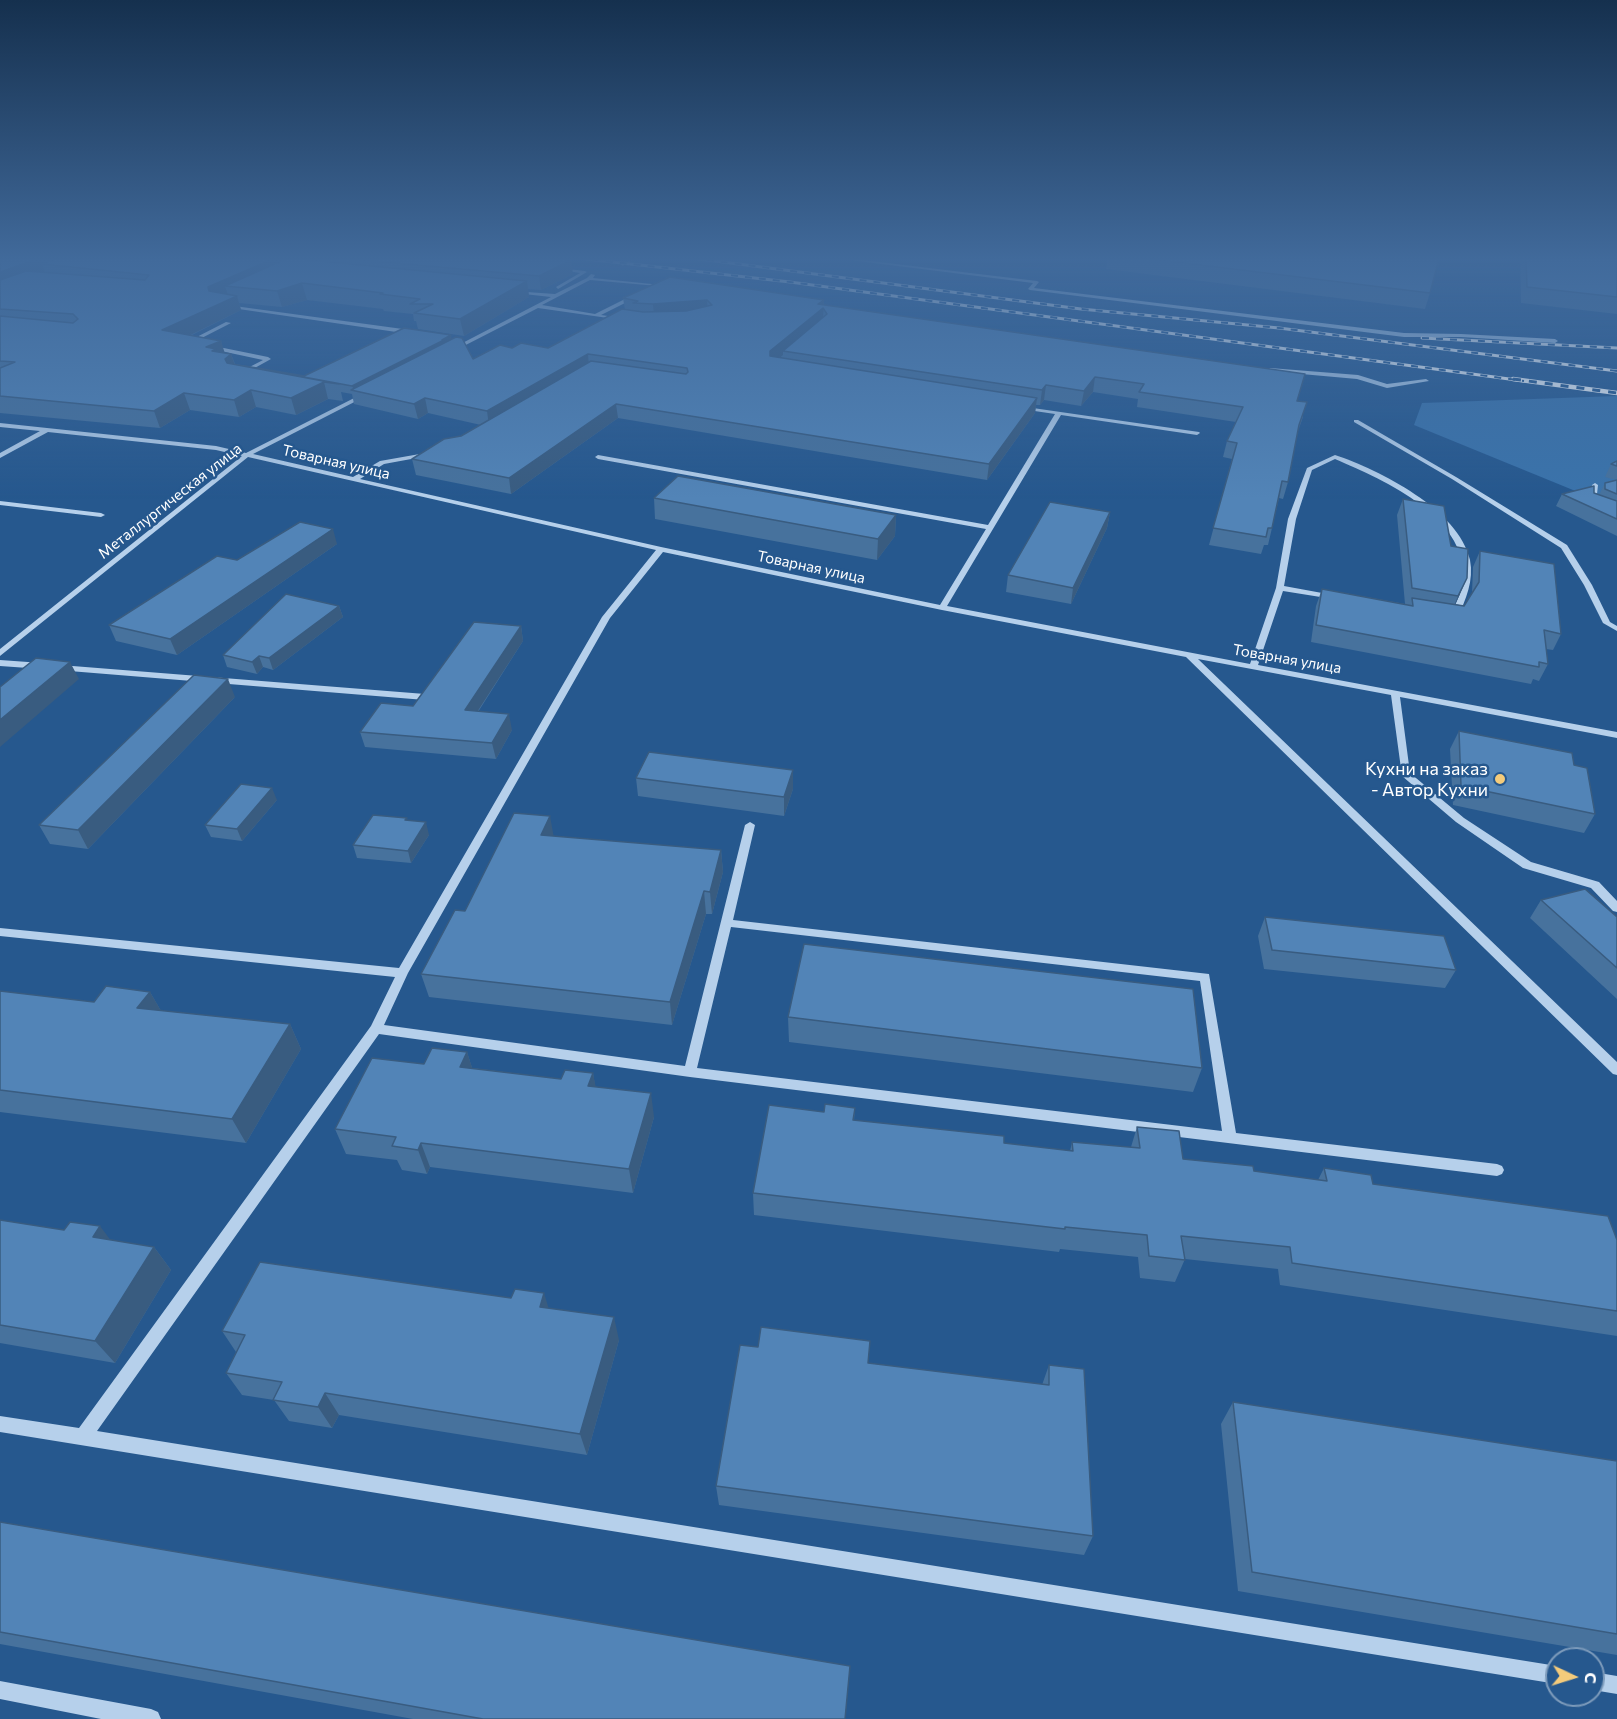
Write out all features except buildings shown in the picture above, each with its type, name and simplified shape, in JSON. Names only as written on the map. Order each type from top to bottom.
[{"type":"street","points":[[198,338],[188,343],[268,359],[235,376],[246,378]]},
{"type":"street","points":[[450,351],[475,338]]},
{"type":"street","points":[[1488,338],[1555,341]]},
{"type":"street","points":[[459,339],[470,341]]},
{"type":"street","points":[[1257,369],[1358,377],[1387,386],[1426,381]]},
{"type":"street","name":"Металлургическая улица","points":[[0,653],[247,455],[378,388]]},
{"type":"street","points":[[346,397],[357,399]]},
{"type":"street","points":[[1014,406],[1197,433]]},
{"type":"street","points":[[942,608],[1059,413]]},
{"type":"street","points":[[1356,421],[1454,478],[1564,547],[1588,585],[1607,624],[1617,629]]},
{"type":"street","name":"Товарная улица","points":[[0,424],[216,448],[661,549],[942,608],[1617,735]]},
{"type":"street","points":[[0,456],[47,430]]},
{"type":"street","points":[[353,480],[382,462],[439,453]]},
{"type":"street","points":[[598,457],[990,528]]},
{"type":"street","points":[[1253,667],[1280,588],[1292,519],[1308,469],[1335,457],[1359,466],[1400,488],[1455,531],[1464,550],[1468,572],[1466,598],[1454,618],[1442,616]]},
{"type":"street","points":[[1595,485],[1592,504],[1617,513]]},
{"type":"street","points":[[0,502],[101,515]]},
{"type":"street","points":[[83,1437],[376,1029],[402,973],[606,617],[661,549]]},
{"type":"street","points":[[1280,588],[1338,598]]},
{"type":"street","points":[[1188,655],[1617,1070]]},
{"type":"street","points":[[0,663],[425,697]]},
{"type":"street","points":[[1395,693],[1405,774],[1460,820],[1527,865],[1595,885],[1617,908]]},
{"type":"street","points":[[690,1072],[750,825]]},
{"type":"street","points":[[726,923],[1205,977],[1230,1138]]},
{"type":"street","points":[[0,932],[402,973]]},
{"type":"street","points":[[376,1029],[690,1072],[1497,1170]]},
{"type":"street","points":[[0,1424],[1545,1673]]},
{"type":"street","points":[[0,1690],[151,1719]]},
{"type":"shaded area","points":[[1617,396],[1617,508],[1414,425],[1422,403]]},
{"type":"railway","points":[[1207,338],[1524,381]]},
{"type":"railway","points":[[1359,338],[1617,371]]},
{"type":"railway","points":[[1426,338],[1617,348]]},
{"type":"railway","points":[[1513,379],[1617,393]]},
{"type":"place","name":"Кухни на заказ - Автор Кухни","points":[[1500,779]]}]
